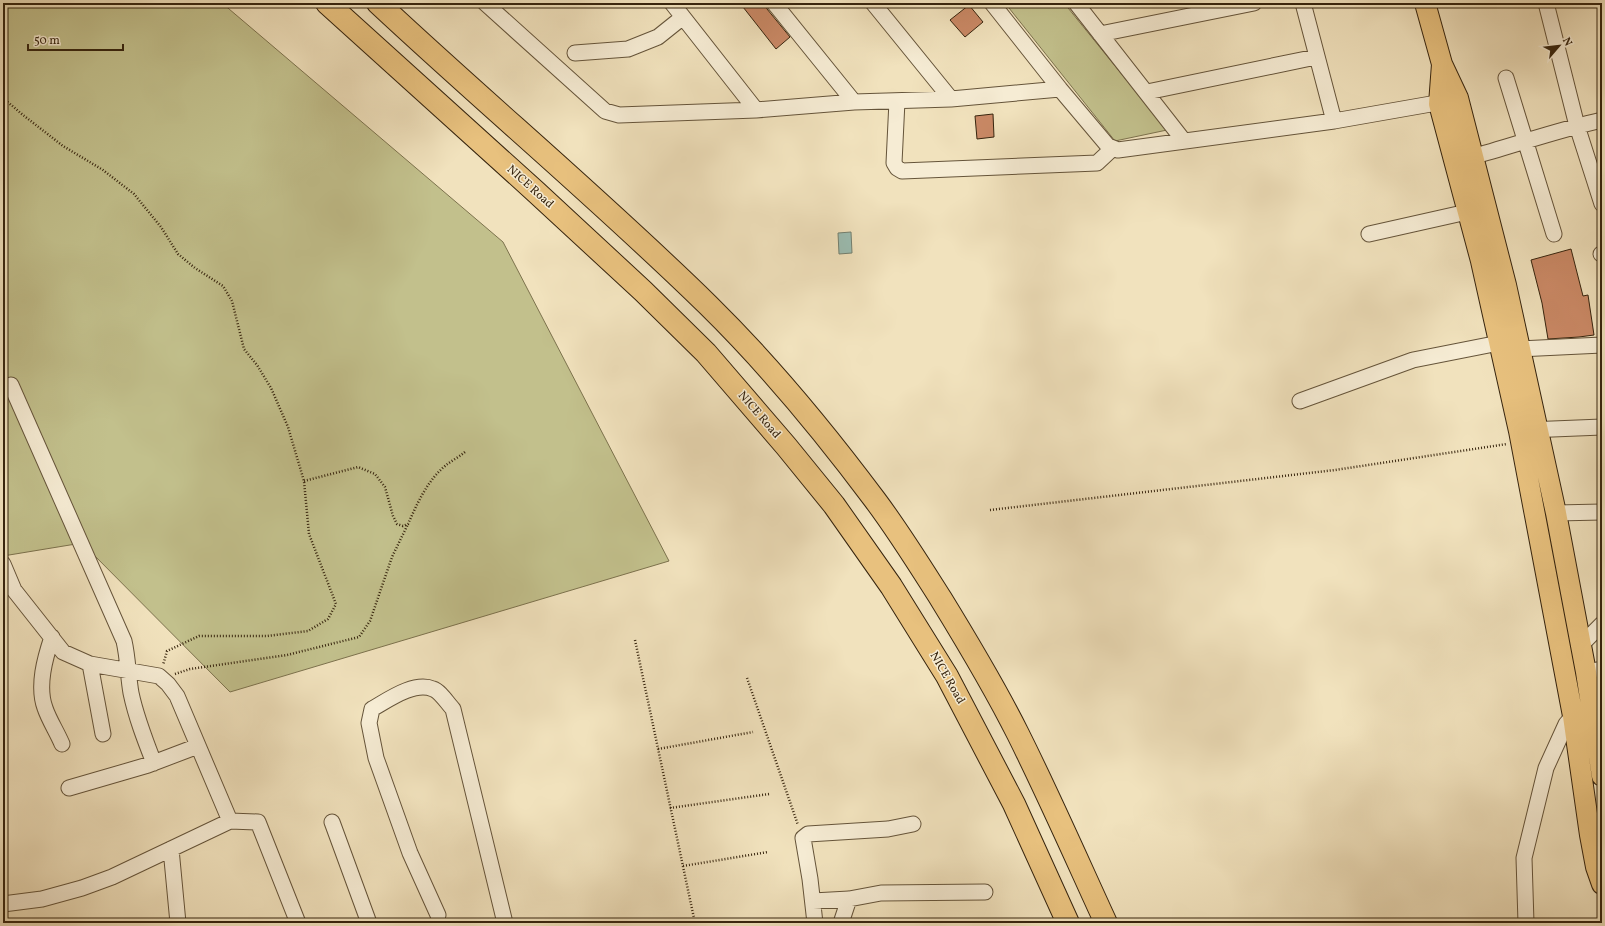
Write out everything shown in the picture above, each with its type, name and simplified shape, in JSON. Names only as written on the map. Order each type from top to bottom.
[{"type":"highway","name":"NICE Road","points":[[327,3],[643,291],[706,354],[767,424],[834,505],[891,586],[947,676],[1014,804],[1068,923]]},
{"type":"highway","points":[[378,3],[648,247],[710,308],[763,364],[815,424],[876,501],[920,566],[974,653],[1017,731],[1106,923]]},
{"type":"main road","points":[[1425,3],[1442,64],[1467,212],[1481,261],[1499,343],[1526,434],[1556,513],[1581,645],[1594,671],[1592,713],[1602,772]]},
{"type":"main road","points":[[1449,101],[1472,157],[1506,285],[1520,349],[1526,434],[1573,716],[1590,835],[1596,867],[1602,884]]},
{"type":"street","points":[[486,3],[605,111],[611,114],[619,115],[756,110],[854,102],[951,99],[1060,89]]},
{"type":"street","points":[[672,3],[756,110]]},
{"type":"street","points":[[774,3],[854,102]]},
{"type":"street","points":[[873,3],[951,99]]},
{"type":"street","points":[[992,3],[1060,89],[1112,149],[1118,150],[1334,121],[1449,101]]},
{"type":"street","points":[[1076,3],[1184,141]]},
{"type":"street","points":[[1100,34],[1254,3]]},
{"type":"street","points":[[1303,3],[1334,121]]},
{"type":"street","points":[[1546,3],[1577,126],[1602,204]]},
{"type":"street","points":[[575,53],[628,48],[658,37],[684,17]]},
{"type":"street","points":[[1147,92],[1316,57]]},
{"type":"street","points":[[1506,78],[1554,234]]},
{"type":"street","points":[[897,101],[894,163],[897,168],[902,171],[1097,163],[1112,149]]},
{"type":"street","points":[[1472,157],[1602,120]]},
{"type":"street","points":[[1369,234],[1467,212]]},
{"type":"street","points":[[1300,401],[1413,360],[1499,343]]},
{"type":"street","points":[[1520,349],[1602,345]]},
{"type":"street","points":[[11,385],[124,641],[131,693],[144,737],[154,763]]},
{"type":"street","points":[[1526,434],[1602,427]]},
{"type":"street","points":[[1556,513],[1602,512]]},
{"type":"street","points":[[3,564],[8,592],[52,637],[63,652],[90,664],[162,679],[168,684],[177,696],[230,821]]},
{"type":"street","points":[[1581,645],[1602,624]]},
{"type":"street","points":[[52,637],[44,664],[44,706],[62,744]]},
{"type":"street","points":[[90,664],[103,734]]},
{"type":"street","points":[[438,915],[410,853],[376,758],[369,723],[372,709],[396,696],[420,686],[435,689],[453,709],[505,923]]},
{"type":"street","points":[[1526,923],[1524,858],[1546,768],[1566,724],[1573,716],[1592,713]]},
{"type":"street","points":[[69,788],[154,763],[198,746]]},
{"type":"street","points":[[3,904],[42,899],[82,888],[112,877],[230,821],[258,822],[298,923]]},
{"type":"street","points":[[332,822],[369,923]]},
{"type":"street","points":[[815,923],[803,838],[808,834],[888,829],[912,824]]},
{"type":"street","points":[[171,848],[178,923]]},
{"type":"street","points":[[813,901],[850,899],[881,893],[985,892]]},
{"type":"street","points":[[841,923],[850,899]]},
{"type":"path","points":[[3,98],[22,115],[63,146],[103,170],[134,194],[161,227],[178,254],[195,268],[223,286],[232,300],[244,349],[257,365],[271,388],[288,427],[304,481],[309,534],[336,604],[328,620],[308,631],[281,635],[199,636],[167,651],[162,679]]},
{"type":"path","points":[[990,510],[1335,470],[1526,434]]},
{"type":"path","points":[[162,679],[190,668],[287,655],[359,637],[370,621],[392,557],[417,504],[431,481],[444,466],[466,452]]},
{"type":"path","points":[[304,481],[358,467],[375,474],[385,487],[393,516],[397,524],[403,526],[408,524]]},
{"type":"path","points":[[634,640],[695,923]]},
{"type":"path","points":[[747,678],[803,838]]},
{"type":"path","points":[[658,749],[753,732]]},
{"type":"path","points":[[670,808],[769,794]]},
{"type":"path","points":[[683,866],[768,852]]},
{"type":"shaded area","points":[[3,3],[222,3],[503,242],[669,561],[230,692],[82,543],[3,556]]},
{"type":"shaded area","points":[[1005,3],[1064,3],[1167,130],[1115,141]]},
{"type":"water","points":[[851,232],[852,253],[839,254],[838,233]]},
{"type":"building","points":[[748,3],[765,3],[767,9],[790,37],[776,49],[743,7]]},
{"type":"building","points":[[969,5],[983,22],[965,37],[950,20]]},
{"type":"building","points":[[993,114],[994,137],[977,139],[975,116]]},
{"type":"building","points":[[1571,249],[1583,296],[1588,295],[1594,335],[1548,339],[1542,303],[1531,260]]}]
